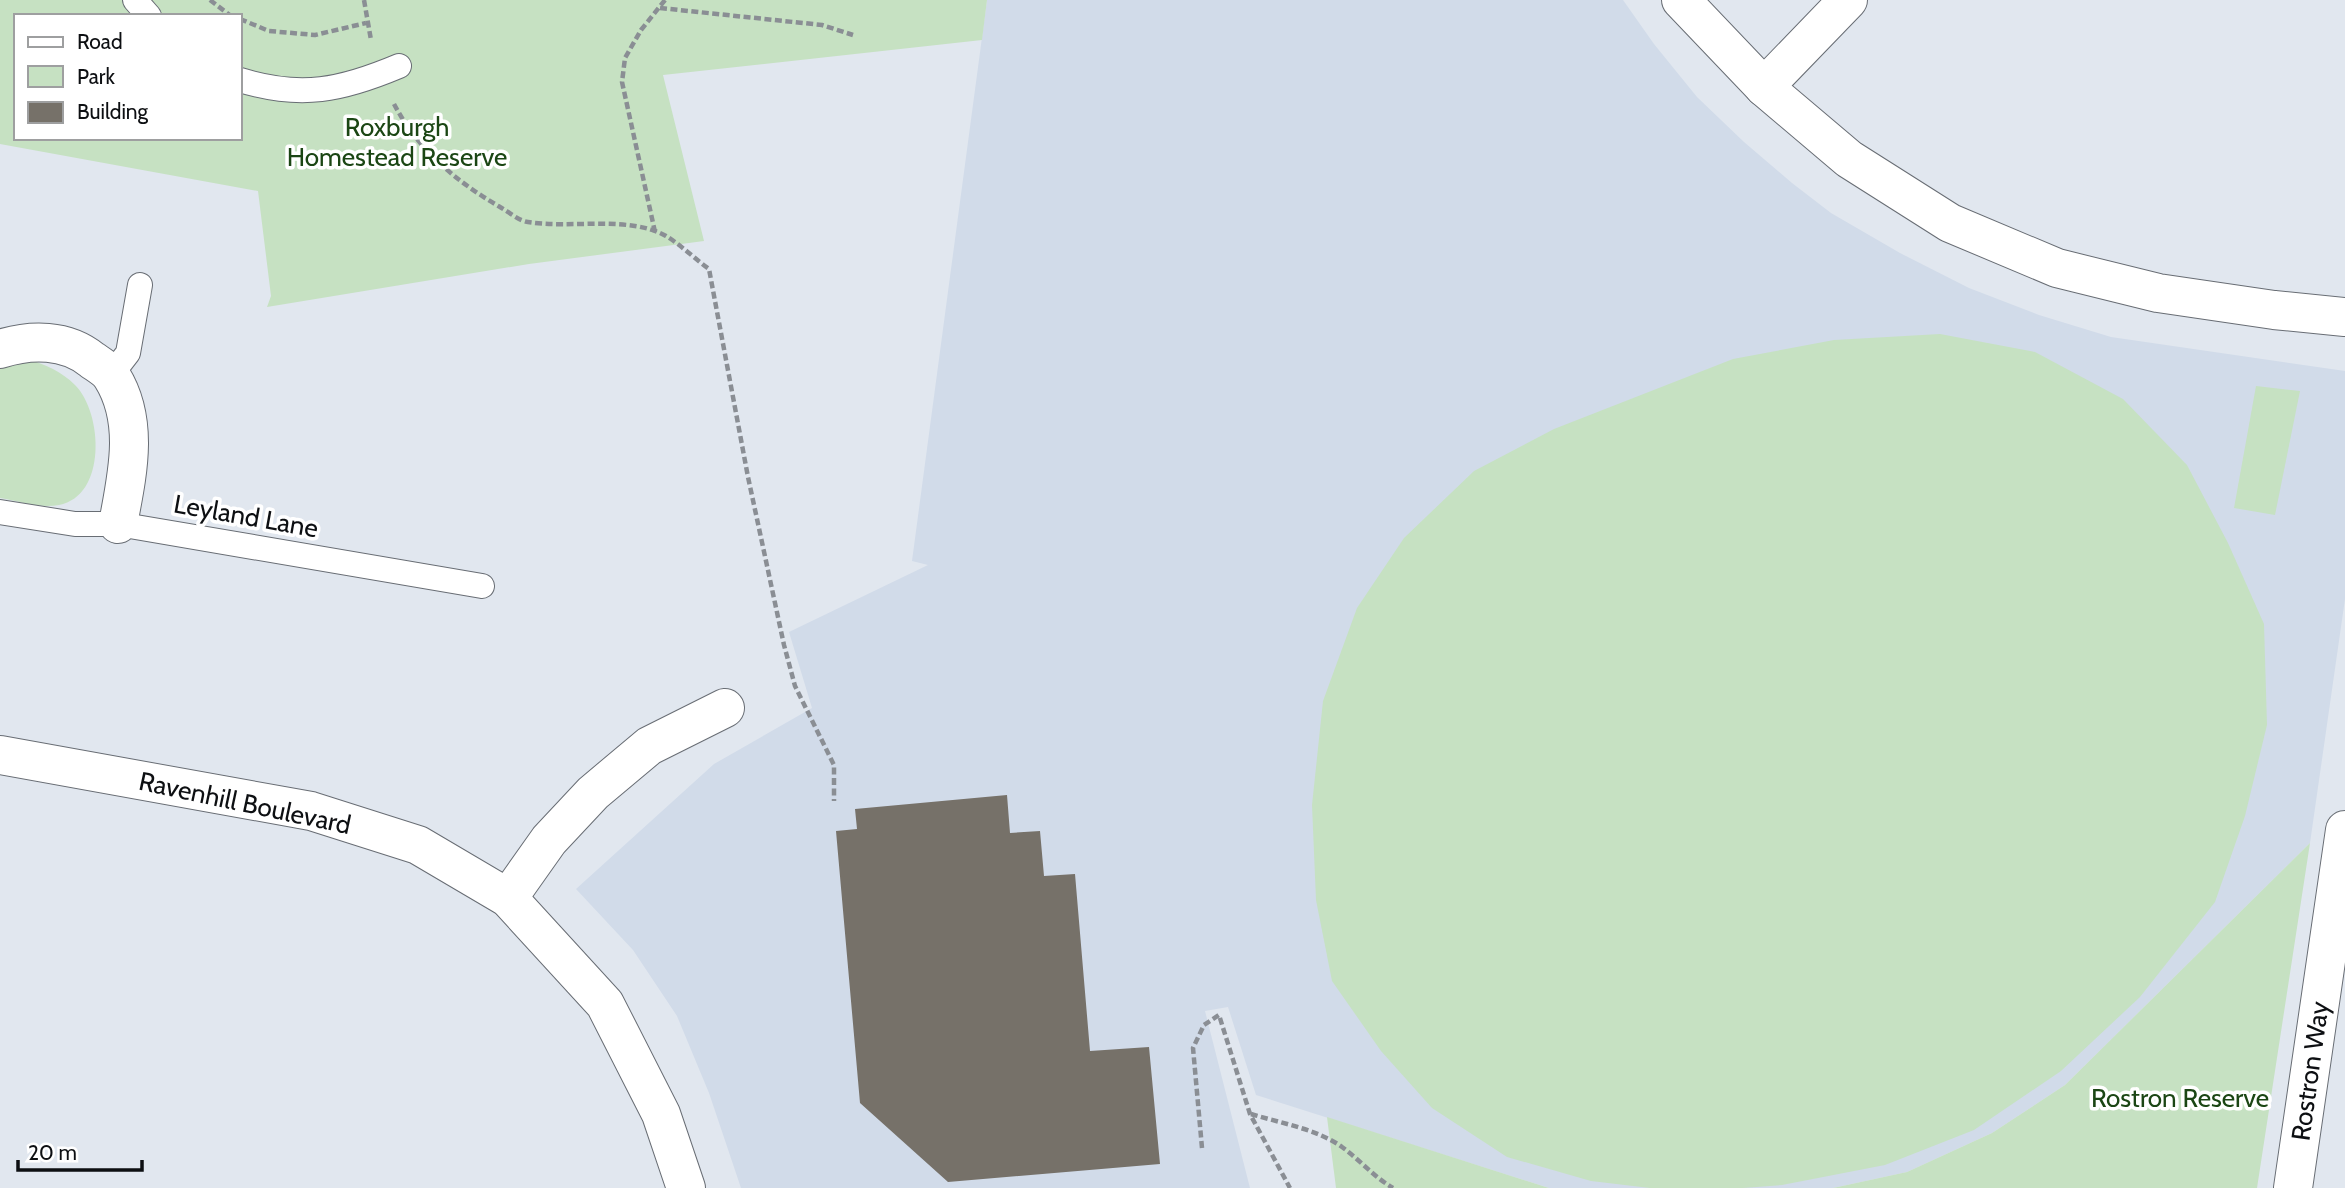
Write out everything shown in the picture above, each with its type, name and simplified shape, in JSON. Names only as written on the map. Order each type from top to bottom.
[{"type":"street","points":[[1681,0],[1764,87],[1849,159],[1950,223],[2057,268],[2158,293],[2345,317]]},
{"type":"street","points":[[1764,87],[1848,0]]},
{"type":"street","points":[[0,349],[16,344],[49,342],[80,350],[111,375],[125,405],[130,442],[118,524]]},
{"type":"street","points":[[508,898],[549,840],[593,793],[649,746],[725,708]]},
{"type":"street","name":"Ravenhill Boulevard","points":[[0,755],[310,811],[418,845],[508,898],[605,1004],[662,1114],[686,1188]]},
{"type":"street","name":"Rostron Way","points":[[2292,1188],[2345,830]]},
{"type":"lane","points":[[135,0],[147,14]]},
{"type":"lane","points":[[242,80],[304,92],[349,85],[389,70]]},
{"type":"lane","points":[[111,375],[128,353],[140,285]]},
{"type":"lane","name":"Leyland Lane","points":[[0,512],[75,524],[118,524],[482,586]]},
{"type":"path","points":[[210,0],[228,14]]},
{"type":"path","points":[[364,0],[366,23],[389,70],[402,119],[430,155],[466,187],[525,222],[628,225],[655,232],[666,236],[709,269],[748,477],[784,645],[795,686],[834,765],[834,801]]},
{"type":"path","points":[[655,232],[622,82],[625,58],[640,30],[665,0]]},
{"type":"path","points":[[659,8],[822,24],[853,36]]},
{"type":"path","points":[[242,20],[269,31],[315,35],[366,23]]},
{"type":"path","points":[[1202,1147],[1193,1048],[1204,1025],[1219,1015],[1250,1114],[1290,1188]]},
{"type":"path","points":[[1250,1114],[1306,1130],[1341,1146],[1393,1188]]},
{"type":"shaded area","points":[[987,0],[1623,0],[1697,97],[1744,142],[1831,213],[1900,253],[1969,288],[2039,315],[2111,337],[2345,371],[2345,599],[2310,843],[2065,1085],[1992,1133],[1907,1172],[1833,1188],[1549,1188],[1256,1095],[1228,1007],[1205,1011],[1250,1188],[741,1188],[709,1093],[677,1016],[633,950],[576,889],[714,764],[812,708],[789,632],[928,565],[912,561]]},
{"type":"green space","name":"Roxburgh Homestead Reserve","points":[[0,0],[987,0],[982,40],[663,75],[704,241],[529,264],[267,307],[271,296],[258,191],[0,144]]},
{"type":"green space","points":[[1940,334],[2035,352],[2123,399],[2187,465],[2228,543],[2264,624],[2267,725],[2245,816],[2215,902],[2140,997],[2061,1071],[1974,1130],[1885,1165],[1782,1185],[1743,1188],[1650,1188],[1591,1181],[1507,1157],[1432,1108],[1381,1051],[1332,981],[1316,900],[1312,805],[1323,701],[1357,608],[1404,538],[1474,471],[1554,429],[1733,359],[1834,340]]},
{"type":"green space","points":[[28,359],[53,369],[70,380],[84,398],[91,414],[96,452],[93,470],[86,486],[75,498],[59,505],[37,505],[0,498],[0,360]]},
{"type":"green space","points":[[2256,386],[2300,391],[2275,515],[2234,508]]},
{"type":"green space","name":"Rostron Reserve","points":[[2310,843],[2257,1188],[1833,1188],[1907,1172],[1992,1133],[2065,1085]]},
{"type":"green space","points":[[1327,1117],[1549,1188],[1336,1188]]},
{"type":"building","points":[[1007,795],[1010,833],[1040,831],[1044,876],[1075,874],[1090,1051],[1149,1047],[1160,1164],[948,1182],[860,1103],[836,831],[857,829],[855,809]]}]
